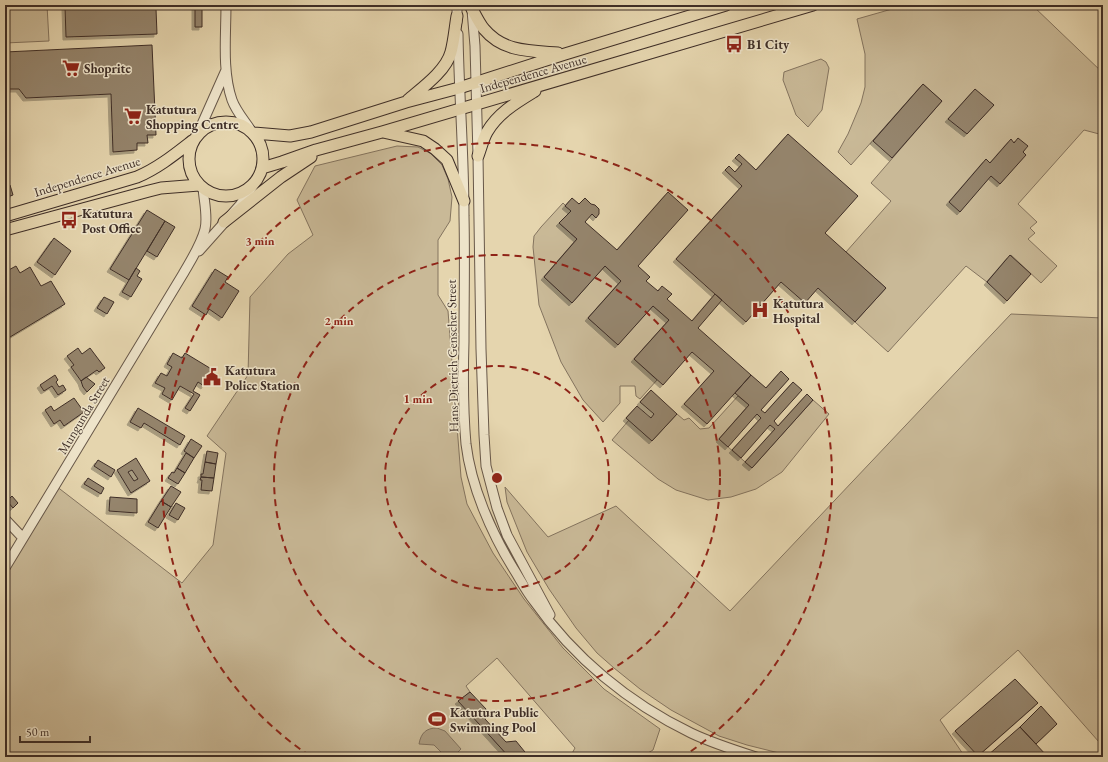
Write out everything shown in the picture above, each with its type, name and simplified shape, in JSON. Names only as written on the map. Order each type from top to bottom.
[{"type":"main road","name":"Independence Avenue","points":[[5,216],[137,177],[151,171],[166,162],[206,127],[214,123],[223,121],[233,122],[242,124],[252,131],[290,136],[311,132],[406,102],[459,88],[726,5]]},
{"type":"main road","name":"Independence Avenue","points":[[262,168],[316,150],[544,85],[813,5]]},
{"type":"main road","points":[[471,6],[483,28],[497,41],[510,48],[565,54]]},
{"type":"main road","points":[[406,102],[434,77],[444,66],[451,54],[457,10]]},
{"type":"main road","points":[[478,156],[486,133],[497,118],[513,105],[544,85]]},
{"type":"main road","points":[[195,137],[189,150],[188,159],[189,168],[193,177],[201,187],[210,193],[226,196],[243,192],[250,187],[256,181],[262,168],[262,150],[252,131]]},
{"type":"main road","points":[[382,132],[423,141],[436,150],[447,160],[464,201]]},
{"type":"main road","points":[[224,222],[301,163],[331,146]]},
{"type":"main road","points":[[5,230],[161,188],[201,187]]},
{"type":"street","points":[[226,5],[226,70],[232,101],[252,131]]},
{"type":"street","name":"Hans-Dietrich Genscher Street","points":[[471,6],[475,46],[481,348],[486,466],[489,482],[507,535],[560,634]]},
{"type":"street","name":"Hans-Dietrich Genscher Street","points":[[457,10],[464,201],[463,386],[466,445],[478,491],[490,524],[504,552],[534,602],[560,634],[600,674],[653,712],[692,733],[755,757]]},
{"type":"street","points":[[195,137],[226,70]]},
{"type":"street","points":[[190,261],[240,205],[256,181]]},
{"type":"street","points":[[190,261],[199,245],[205,228],[206,219],[201,187]]},
{"type":"street","name":"Mungunda Street","points":[[5,568],[190,261]]},
{"type":"street","points":[[5,519],[23,538]]},
{"type":"shaded area","points":[[5,5],[47,5],[49,41],[5,43]]},
{"type":"shaded area","points":[[906,5],[1032,5],[1103,73],[1103,135],[1084,130],[1018,204],[1037,222],[1030,228],[1035,233],[1028,239],[1057,266],[1041,283],[1011,255],[987,282],[966,266],[888,352],[855,322],[886,288],[846,252],[891,201],[871,183],[942,101],[923,84],[851,165],[838,152],[848,134],[861,103],[865,87],[865,54],[857,19]]},
{"type":"shaded area","points":[[821,59],[826,62],[829,68],[822,110],[808,127],[796,115],[783,80],[784,72]]},
{"type":"shaded area","points":[[397,146],[418,147],[430,153],[442,165],[448,179],[452,197],[450,221],[438,240],[438,295],[448,311],[461,477],[467,504],[493,553],[524,599],[563,648],[604,689],[660,729],[653,750],[641,757],[570,757],[575,748],[497,658],[466,686],[470,692],[459,701],[509,757],[5,757],[5,568],[56,486],[182,583],[213,545],[226,453],[207,436],[248,375],[250,297],[288,254],[313,235],[297,200],[315,166]]},
{"type":"shaded area","points":[[563,203],[571,211],[559,223],[577,239],[544,277],[572,303],[605,266],[621,281],[588,318],[618,344],[653,306],[669,320],[634,359],[657,380],[640,399],[636,396],[635,386],[620,386],[620,403],[603,422],[583,400],[561,362],[539,305],[533,247],[534,236]]},
{"type":"shaded area","points":[[1011,314],[1103,318],[1103,739],[1099,742],[1018,650],[940,720],[965,757],[795,757],[747,745],[719,736],[671,710],[640,689],[597,653],[576,628],[549,589],[527,552],[507,502],[505,487],[548,537],[616,506],[730,611]]},
{"type":"shaded area","points":[[738,396],[749,405],[719,439],[752,468],[813,400],[829,414],[782,472],[756,489],[731,497],[708,500],[676,490],[658,479],[612,440],[629,420],[652,441],[677,414],[684,420],[689,418],[700,429],[709,428]]},
{"type":"shaded area","points":[[437,728],[445,731],[461,749],[453,757],[446,757],[434,745],[419,744],[421,737],[427,730]]},
{"type":"building","points":[[127,5],[127,9],[156,9],[157,34],[66,37],[65,7]]},
{"type":"building","points":[[195,5],[202,5],[202,27],[195,27]]},
{"type":"building","name":"Katutura Shopping Centre","points":[[152,45],[156,135],[147,135],[148,143],[137,143],[137,150],[113,152],[111,94],[26,98],[19,89],[5,89],[5,52]]},
{"type":"building","points":[[923,84],[942,101],[892,158],[873,141]]},
{"type":"building","points":[[975,89],[994,105],[967,134],[948,119]]},
{"type":"building","points":[[788,134],[858,196],[825,233],[886,288],[855,322],[818,288],[805,303],[781,282],[746,322],[676,259],[742,186],[725,170],[729,166],[735,172],[742,164],[735,158],[739,154],[756,170]]},
{"type":"building","points":[[1018,138],[1028,146],[1023,152],[1026,155],[1000,184],[991,176],[960,212],[949,202],[986,159],[990,163],[1011,139],[1014,143]]},
{"type":"building","points":[[10,185],[13,195],[5,198],[5,187]]},
{"type":"building","points":[[668,192],[688,210],[638,266],[650,277],[646,281],[658,291],[662,286],[672,294],[667,299],[692,321],[715,294],[722,300],[698,328],[751,375],[707,424],[684,404],[714,371],[692,352],[663,385],[634,359],[669,320],[653,306],[618,345],[588,318],[621,281],[605,266],[572,303],[544,277],[577,239],[559,223],[571,211],[565,206],[572,198],[579,204],[585,198],[599,209],[599,214],[596,218],[592,214],[585,222],[617,250]]},
{"type":"building","points":[[147,210],[165,221],[129,280],[110,269]]},
{"type":"building","points":[[165,221],[175,227],[157,257],[147,251]]},
{"type":"building","points":[[54,238],[71,251],[55,275],[37,262]]},
{"type":"building","points":[[1010,255],[1031,274],[1007,301],[987,282]]},
{"type":"building","points":[[16,266],[20,273],[30,267],[41,286],[51,281],[65,304],[5,340],[5,272]]},
{"type":"building","points":[[136,268],[140,271],[137,276],[142,279],[131,297],[122,292]]},
{"type":"building","points":[[215,269],[228,277],[225,282],[239,291],[222,318],[209,309],[206,315],[192,306]]},
{"type":"building","points":[[104,297],[114,302],[107,314],[97,308]]},
{"type":"building","points":[[78,348],[82,354],[90,348],[105,368],[99,372],[97,370],[81,381],[71,367],[74,365],[67,356]]},
{"type":"building","points":[[173,353],[182,358],[185,353],[213,370],[204,386],[198,382],[193,391],[200,395],[190,411],[185,408],[194,394],[180,386],[172,400],[162,394],[165,388],[155,383],[161,373],[167,376],[172,367],[167,364]]},
{"type":"building","points":[[781,371],[789,379],[761,410],[765,413],[793,382],[802,390],[774,421],[778,426],[807,394],[813,400],[752,468],[745,462],[775,429],[770,425],[741,458],[732,450],[761,418],[757,414],[728,447],[719,439],[749,405],[735,393],[751,375],[766,388]]},
{"type":"building","points":[[55,375],[58,380],[56,382],[59,387],[63,385],[66,390],[58,395],[52,386],[44,391],[40,385]]},
{"type":"building","points":[[86,377],[95,384],[87,392],[81,381]]},
{"type":"building","points":[[651,390],[677,414],[652,441],[626,418],[637,406],[651,418],[654,414],[640,402]]},
{"type":"building","points":[[74,398],[84,412],[64,426],[60,420],[54,424],[45,410],[51,406],[54,411]]},
{"type":"building","points":[[138,408],[185,436],[180,445],[144,423],[141,428],[130,422]]},
{"type":"building","points":[[191,439],[202,446],[194,458],[184,451]]},
{"type":"building","points":[[207,451],[218,453],[216,464],[205,462]]},
{"type":"building","points":[[186,453],[194,458],[185,473],[177,468]]},
{"type":"building","points":[[136,458],[150,481],[131,493],[117,470]],"holes":[[[132,470],[138,479],[134,481],[128,472]]]},
{"type":"building","points":[[98,460],[115,470],[111,477],[94,466]]},
{"type":"building","points":[[205,462],[216,464],[214,478],[201,477]]},
{"type":"building","points":[[177,468],[185,473],[178,484],[168,478]]},
{"type":"building","points":[[201,477],[214,478],[212,491],[201,490]]},
{"type":"building","points":[[88,478],[104,488],[101,494],[84,484]]},
{"type":"building","points":[[171,486],[181,492],[171,507],[161,501]]},
{"type":"building","points":[[12,496],[18,503],[13,508],[7,501]]},
{"type":"building","points":[[110,497],[137,499],[137,513],[109,511]]},
{"type":"building","points":[[161,501],[171,507],[158,528],[148,522]]},
{"type":"building","points":[[176,503],[185,508],[178,520],[169,515]]},
{"type":"building","points":[[1015,679],[1038,703],[978,756],[955,731]]},
{"type":"building","points":[[470,692],[486,709],[485,719],[506,742],[516,741],[529,757],[509,757],[458,701]]},
{"type":"building","points":[[1041,706],[1057,724],[1036,744],[1020,727]]},
{"type":"building","points":[[1020,727],[1047,756],[1046,757],[987,756]]},
{"type":"place","name":"B1 City","points":[[734,44]]},
{"type":"place","name":"Shoprite","points":[[71,68]]},
{"type":"place","name":"Katutura Shopping Centre","points":[[133,116]]},
{"type":"place","name":"Katutura Post Office","points":[[69,220]]},
{"type":"place","name":"Katutura Hospital","points":[[760,310]]},
{"type":"place","name":"Katutura Police Station","points":[[212,377]]},
{"type":"place","name":"Katutura Public Swimming Pool","points":[[437,719]]}]
